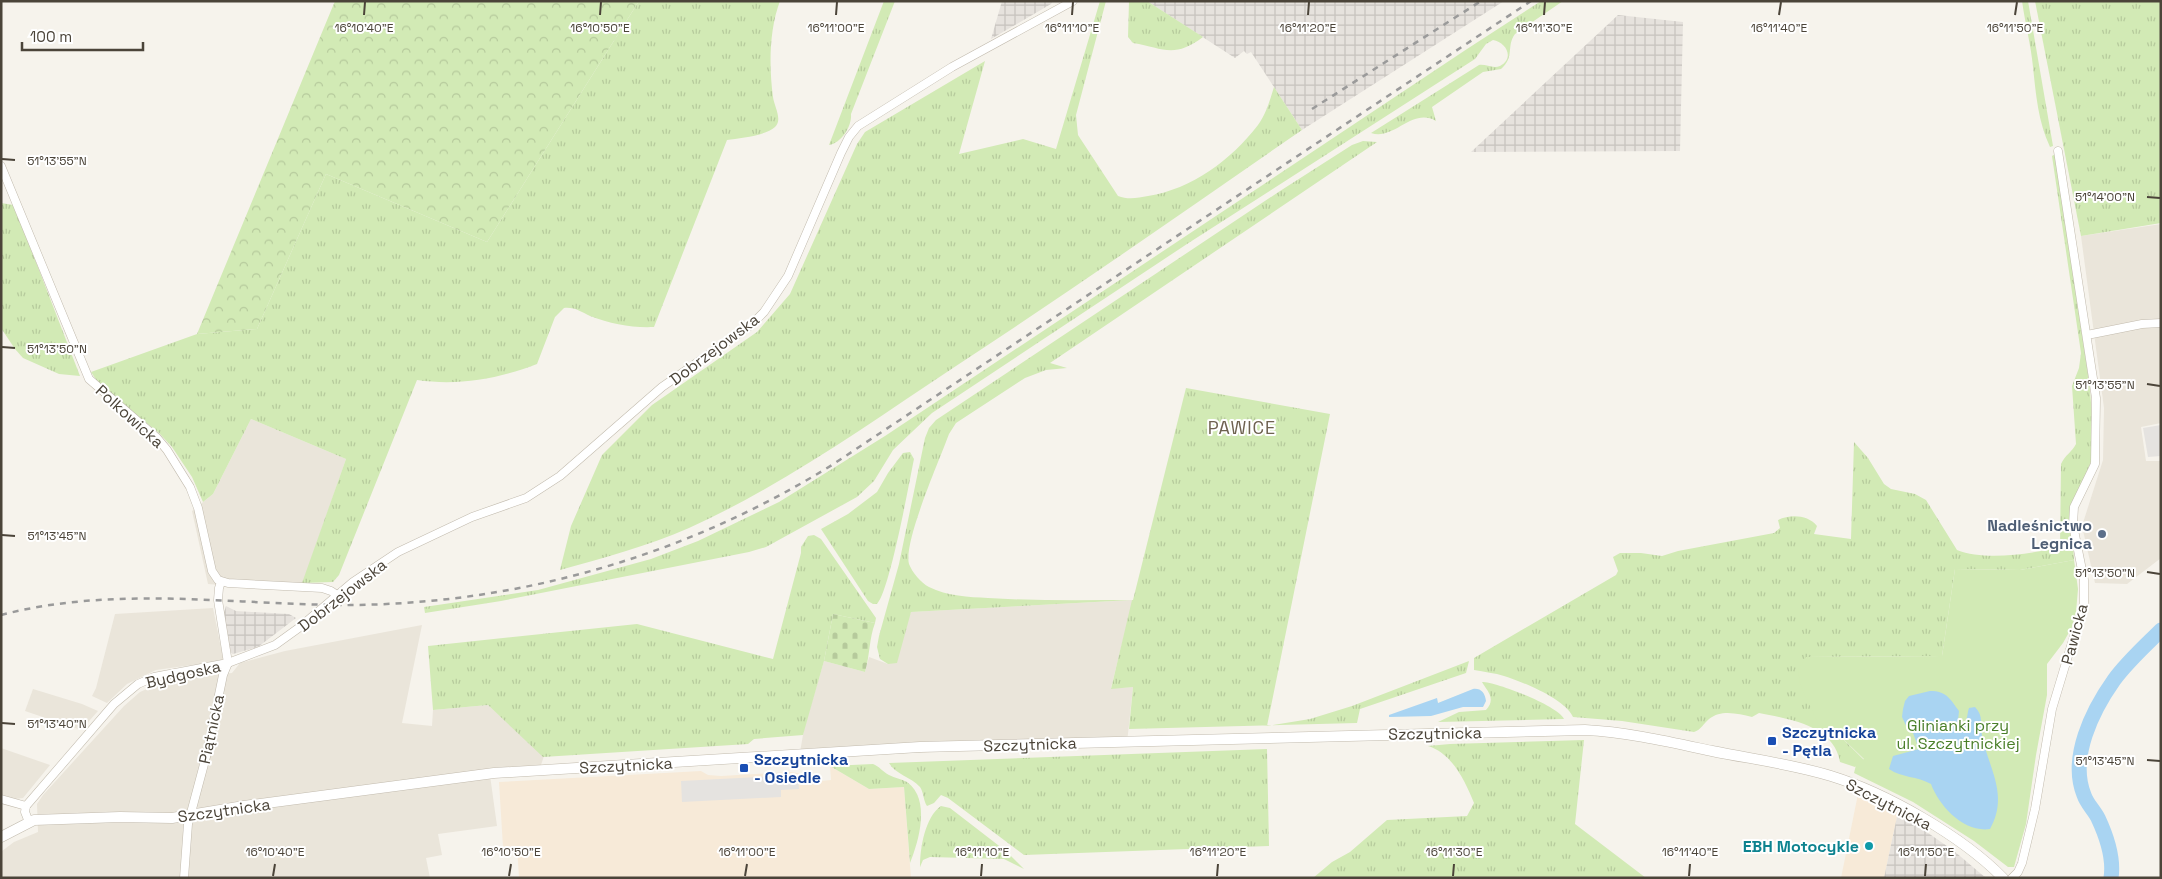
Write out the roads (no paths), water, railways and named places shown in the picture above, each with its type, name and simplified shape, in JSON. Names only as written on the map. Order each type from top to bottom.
[{"type":"street","name":"Dobrzejowska","points":[[286,638],[353,582],[398,552],[472,517],[526,498],[560,476],[662,387],[751,325],[764,312],[788,276],[840,153],[858,126],[952,67],[1073,1]]},
{"type":"street","name":"Pawicka","points":[[2012,878],[2018,872],[2022,863],[2035,809],[2052,709],[2084,603],[2084,580],[2073,525],[2074,507],[2095,464],[2096,398],[2058,151]]},
{"type":"street","name":"Polkowicka","points":[[1,166],[89,380],[157,438],[178,466],[190,487],[198,508],[212,572],[214,577],[221,582]]},
{"type":"street","points":[[2087,335],[2142,324],[2161,324]]},
{"type":"street","points":[[221,582],[322,588],[337,595]]},
{"type":"street","name":"Piątnicka","points":[[184,878],[188,824],[207,753],[223,675],[228,663],[218,599],[221,582]]},
{"type":"street","name":"Bydgoska","points":[[26,806],[95,725],[126,692],[154,677],[228,663],[276,645],[286,638]]},
{"type":"street","name":"Szczytnicka","points":[[29,822],[120,817],[172,818],[458,776],[920,747],[1584,730],[1620,733],[1830,776],[1858,786],[1904,807],[1986,862],[2003,878]]},
{"type":"street","points":[[1,799],[26,806],[25,812],[29,822],[1,837]]},
{"type":"water","points":[[1473,689],[1478,689],[1484,693],[1486,701],[1483,707],[1463,707],[1431,716],[1389,717],[1389,715],[1437,698],[1438,703]]},
{"type":"water","points":[[1930,691],[1940,692],[1950,699],[1959,711],[1958,721],[1960,724],[1964,724],[1969,708],[1975,707],[1980,714],[1982,736],[1998,793],[1998,805],[1990,829],[1971,827],[1954,816],[1940,801],[1931,784],[1889,769],[1893,756],[1919,749],[1913,733],[1908,730],[1902,717],[1905,701],[1909,696]]},
{"type":"waterway","points":[[2111,878],[2110,855],[2106,839],[2098,818],[2085,798],[2080,781],[2081,751],[2091,720],[2106,692],[2136,654],[2161,630]]},
{"type":"railway","points":[[1312,109],[1481,1]]},
{"type":"railway","points":[[1,615],[44,606],[131,599],[349,605],[413,602],[476,595],[539,584],[661,549],[719,525],[777,497],[832,465],[1531,1]]},
{"type":"place","name":"Nadleśnictwo Legnica","points":[[2102,534]]},
{"type":"place","name":"Szczytnicka - Pętla","points":[[1772,741]]},
{"type":"place","name":"Szczytnicka - Osiedle","points":[[744,768]]},
{"type":"place","name":"EBH Motocykle","points":[[1869,846]]},
{"type":"district","name":"PAWICE","points":[[1242,428]]},
{"type":"park label","name":"Glinianki przy ul. Szczytnickiej","points":[[1958,734]]}]
